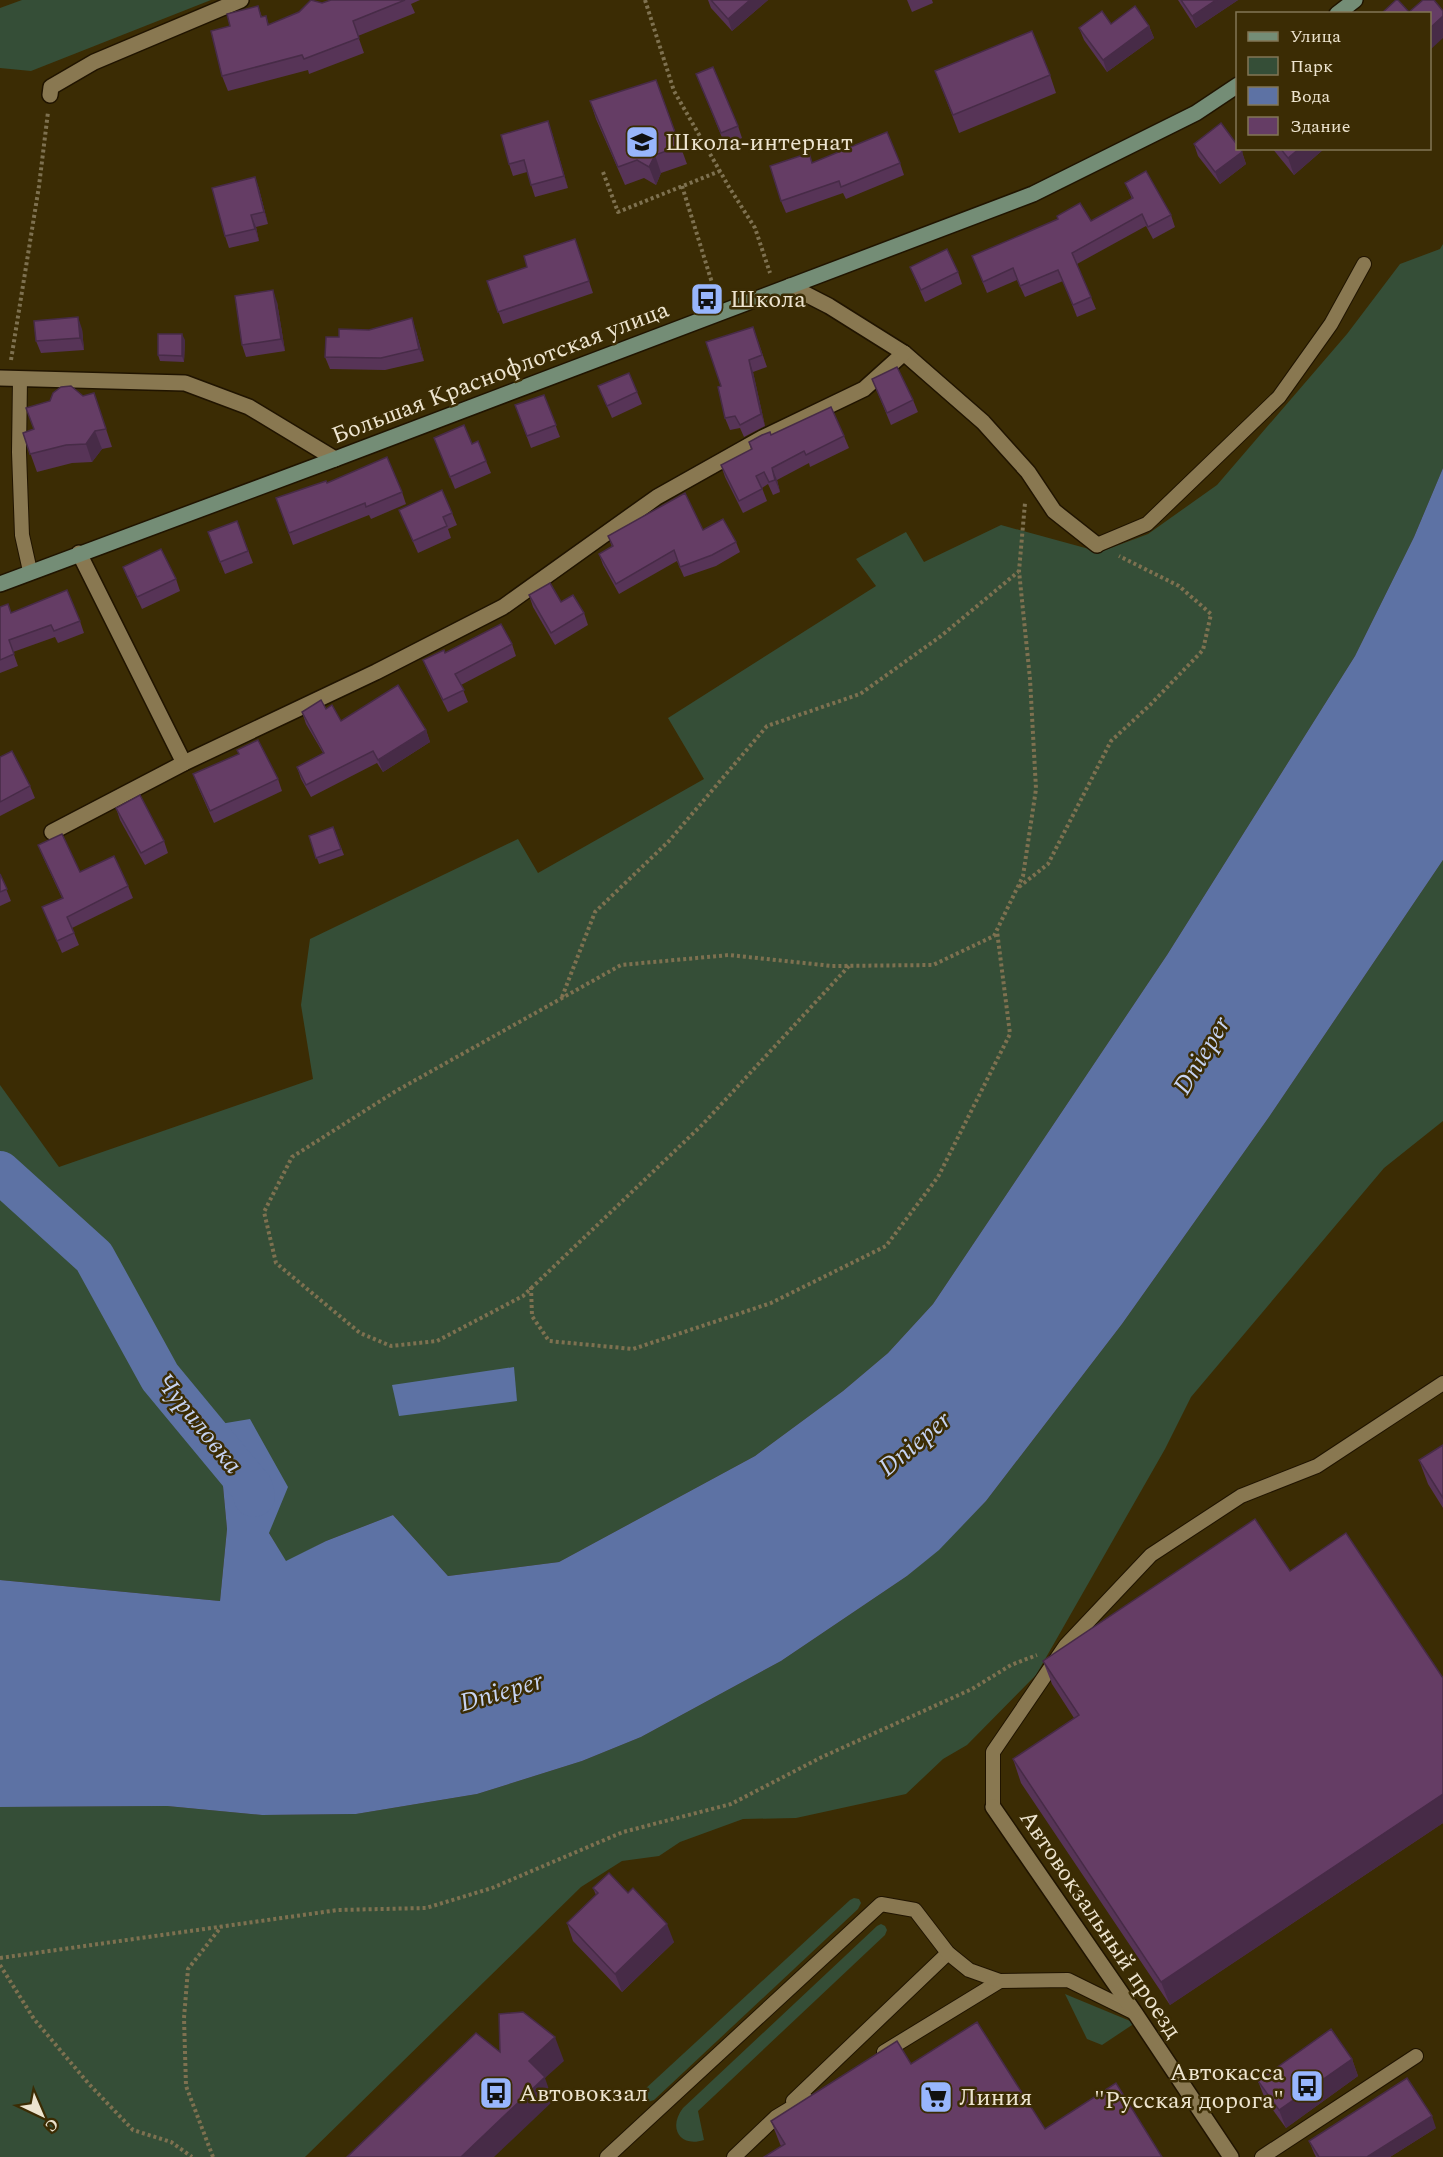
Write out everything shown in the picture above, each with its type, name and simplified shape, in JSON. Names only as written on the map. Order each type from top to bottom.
[{"type":"main road","points":[[1339,12],[1354,0]]},
{"type":"main road","name":"Большая Краснофлотская улица","points":[[0,584],[1033,194],[1196,113],[1236,86]]},
{"type":"street","points":[[50,95],[51,87],[94,62],[241,0]]},
{"type":"street","points":[[783,288],[829,306],[904,353],[983,422],[1028,472],[1054,511],[1097,545]]},
{"type":"street","points":[[52,832],[183,763],[376,672],[503,606],[657,497],[762,438],[864,388],[904,353]]},
{"type":"street","points":[[9,378],[185,383],[249,407],[335,459]]},
{"type":"street","points":[[79,553],[183,763]]},
{"type":"street","name":"Автовокзальный проезд","points":[[993,1807],[1231,2157]]},
{"type":"lane","points":[[1097,545],[1147,524],[1279,397],[1331,324],[1364,264]]},
{"type":"lane","points":[[9,378],[19,452],[22,535],[30,572]]},
{"type":"lane","points":[[993,1807],[993,1752],[1066,1645],[1151,1555],[1241,1496],[1317,1466],[1443,1383]]},
{"type":"lane","points":[[607,2157],[881,1904],[915,1910],[948,1953],[969,1970],[1000,1981],[1068,1980],[1135,2013]]},
{"type":"lane","points":[[734,2157],[948,1953]]},
{"type":"lane","points":[[868,2061],[1000,1981]]},
{"type":"lane","points":[[1262,2157],[1416,2056]]},
{"type":"lane","points":[[776,2117],[827,2086]]},
{"type":"path","points":[[645,0],[674,91],[755,228],[783,288]]},
{"type":"path","points":[[9,378],[39,186],[50,95]]},
{"type":"path","points":[[603,172],[618,212],[720,171]]},
{"type":"path","points":[[682,186],[713,286]]},
{"type":"path","points":[[849,966],[703,1124],[522,1296],[437,1341],[391,1346],[360,1333],[276,1263],[264,1212],[292,1157],[396,1091],[621,965],[729,955],[832,966],[933,965],[994,936],[1023,876],[1036,789],[1030,679],[1019,571],[1028,472]]},
{"type":"path","points":[[1016,890],[1048,864],[1111,741],[1150,705],[1203,650],[1211,614],[1179,586],[1097,545]]},
{"type":"path","points":[[562,998],[595,912],[669,841],[766,726],[860,694],[941,636],[1019,571]]},
{"type":"path","points":[[531,1287],[532,1316],[549,1341],[633,1349],[771,1303],[886,1246],[938,1177],[1010,1034],[997,930]]},
{"type":"path","points":[[0,1958],[338,1910],[426,1908],[492,1888],[623,1832],[731,1804],[822,1757],[972,1689],[1011,1665],[1066,1645]]},
{"type":"path","points":[[213,2157],[186,2086],[184,2018],[188,1969],[221,1926]]},
{"type":"path","points":[[0,1965],[34,2019],[88,2083],[133,2130],[171,2142],[192,2157]]},
{"type":"green space","points":[[22,0],[211,0],[31,71],[0,68],[0,8]]},
{"type":"green space","points":[[1443,244],[1443,468],[1414,537],[1355,656],[1167,955],[933,1304],[888,1353],[843,1391],[755,1456],[559,1562],[448,1576],[393,1515],[326,1541],[286,1562],[269,1533],[220,1424],[220,1454],[227,1529],[220,1601],[0,1580],[0,1085],[59,1167],[313,1079],[301,1005],[310,939],[518,839],[538,873],[704,779],[668,718],[876,586],[856,559],[906,532],[924,562],[1001,525],[1100,552],[1148,534],[1217,485],[1347,334],[1400,264],[1440,249]]},
{"type":"green space","points":[[1443,860],[1443,1121],[1384,1168],[1191,1397],[1165,1449],[1036,1675],[967,1745],[943,1759],[906,1794],[796,1818],[743,1819],[680,1842],[659,1856],[622,1861],[581,1887],[305,2157],[0,2157],[0,1807],[167,1806],[262,1815],[356,1814],[477,1794],[582,1761],[641,1737],[781,1661],[907,1576],[939,1549],[986,1501],[1122,1324],[1269,1117]]},
{"type":"green space","points":[[854,1898],[859,1899],[861,1903],[858,1909],[654,2100],[648,2102],[644,2099],[644,2090]]},
{"type":"green space","points":[[881,1924],[887,1930],[885,1935],[698,2111],[704,2140],[695,2142],[682,2138],[676,2129],[676,2122],[683,2108]]},
{"type":"green space","points":[[1065,1994],[1135,2023],[1102,2045],[1087,2039]]},
{"type":"water","name":"Dnieper","points":[[1443,468],[1443,860],[1269,1117],[1122,1324],[986,1501],[939,1550],[907,1576],[781,1661],[641,1737],[582,1761],[477,1794],[356,1814],[262,1815],[167,1806],[0,1807],[0,1580],[220,1601],[227,1529],[220,1454],[220,1424],[250,1419],[288,1487],[269,1533],[286,1561],[326,1541],[393,1515],[448,1576],[559,1562],[755,1456],[843,1391],[888,1353],[933,1304],[1167,955],[1355,656],[1414,537]]},
{"type":"water","points":[[514,1367],[517,1401],[399,1416],[392,1385]]},
{"type":"building","points":[[311,0],[322,3],[331,0],[405,0],[353,21],[359,38],[304,59],[302,55],[222,76],[211,31],[230,26],[227,14],[258,6],[261,17],[266,16],[268,25],[299,12]]},
{"type":"building","points":[[711,0],[750,0],[728,19]]},
{"type":"building","points":[[1181,0],[1216,0],[1192,16]]},
{"type":"building","points":[[1398,0],[1409,12],[1383,12]]},
{"type":"building","points":[[1423,0],[1434,0],[1443,11],[1443,16],[1431,27],[1431,12],[1409,12]]},
{"type":"building","points":[[1135,6],[1149,26],[1103,60],[1079,28],[1102,11],[1111,24]]},
{"type":"building","points":[[1032,31],[1050,75],[953,115],[935,71]]},
{"type":"building","points":[[713,67],[738,126],[721,133],[696,74]]},
{"type":"building","name":"Школа-интернат","points":[[656,80],[680,146],[655,155],[649,167],[637,160],[618,167],[590,101]]},
{"type":"building","points":[[548,121],[564,176],[531,185],[524,160],[509,164],[501,135]]},
{"type":"building","points":[[1221,123],[1236,143],[1236,150],[1242,152],[1215,172],[1194,144]]},
{"type":"building","points":[[887,132],[900,163],[841,187],[839,181],[781,201],[770,166],[809,153],[812,163]]},
{"type":"building","points":[[1282,150],[1298,150],[1288,158]]},
{"type":"building","points":[[1146,171],[1171,215],[1148,227],[1142,214],[1072,253],[1091,297],[1073,305],[1058,270],[1020,286],[1013,268],[983,282],[972,256],[1058,219],[1057,216],[1080,203],[1091,221],[1133,198],[1125,183]]},
{"type":"building","points":[[255,177],[264,212],[251,215],[255,229],[225,236],[212,188]]},
{"type":"building","points":[[575,239],[589,281],[498,312],[487,281],[527,267],[524,256]]},
{"type":"building","points":[[947,249],[958,272],[921,290],[910,267]]},
{"type":"building","points":[[273,290],[281,339],[242,345],[235,296]]},
{"type":"building","points":[[78,317],[80,338],[36,341],[34,321]]},
{"type":"building","points":[[412,318],[419,349],[381,358],[325,357],[326,337],[339,337],[339,329],[369,330]]},
{"type":"building","points":[[753,327],[762,355],[749,360],[761,414],[740,425],[735,416],[725,418],[718,387],[721,386],[706,342]]},
{"type":"building","points":[[158,334],[182,334],[182,356],[158,355]]},
{"type":"building","points":[[897,367],[913,400],[887,413],[872,379]]},
{"type":"building","points":[[629,373],[637,392],[607,406],[598,386]]},
{"type":"building","points":[[71,386],[83,396],[94,393],[106,429],[95,431],[86,444],[66,445],[30,454],[23,433],[34,429],[26,408],[50,401],[53,393],[61,387]]},
{"type":"building","points":[[544,395],[556,425],[527,436],[515,405]]},
{"type":"building","points":[[831,407],[844,436],[806,455],[804,451],[772,468],[775,480],[769,482],[764,472],[756,476],[762,489],[739,501],[721,465],[752,449],[749,442],[762,435],[770,432],[771,435]]},
{"type":"building","points":[[464,425],[472,444],[478,441],[486,461],[450,477],[434,438]]},
{"type":"building","points":[[387,457],[402,492],[366,507],[365,503],[289,533],[276,498],[326,481],[327,483]]},
{"type":"building","points":[[442,490],[452,513],[443,517],[447,526],[413,541],[399,510]]},
{"type":"building","points":[[685,493],[703,530],[723,519],[736,542],[712,555],[680,567],[674,550],[616,584],[599,554],[613,546],[608,536]]},
{"type":"building","points":[[237,521],[248,551],[220,562],[208,532]]},
{"type":"building","points":[[161,549],[176,579],[137,597],[123,567]]},
{"type":"building","points":[[550,583],[561,602],[573,595],[584,613],[551,633],[529,595]]},
{"type":"building","points":[[67,590],[80,621],[54,631],[51,625],[9,640],[14,654],[0,660],[0,607],[8,604],[11,613]]},
{"type":"building","points":[[501,624],[512,644],[455,674],[464,690],[443,700],[423,660],[444,650],[445,653]]},
{"type":"building","points":[[398,685],[426,730],[378,760],[373,751],[306,785],[297,767],[324,753],[302,712],[321,700],[326,709],[332,705],[341,721]]},
{"type":"building","points":[[258,740],[278,779],[210,811],[193,774],[239,754],[237,750]]},
{"type":"building","points":[[12,751],[30,786],[0,802],[0,757]]},
{"type":"building","points":[[140,795],[164,841],[141,853],[116,808]]},
{"type":"building","points":[[333,827],[341,849],[316,858],[309,836]]},
{"type":"building","points":[[62,834],[80,872],[114,856],[128,886],[67,917],[74,933],[57,941],[42,907],[63,898],[38,845]]},
{"type":"building","points":[[0,874],[7,889],[0,892]]},
{"type":"building","points":[[1443,1445],[1443,1498],[1419,1460]]},
{"type":"building","points":[[1255,1519],[1290,1571],[1346,1533],[1443,1678],[1443,1794],[1161,1982],[1013,1759],[1079,1715],[1043,1661]]},
{"type":"building","points":[[609,1873],[628,1893],[633,1888],[667,1924],[615,1974],[567,1923],[598,1893],[593,1888]]},
{"type":"building","name":"Автовокзал","points":[[523,2012],[555,2037],[529,2061],[545,2077],[461,2157],[347,2157],[476,2033],[500,2052],[499,2014]]},
{"type":"building","name":"Линия","points":[[977,2022],[1045,2129],[1116,2083],[1162,2157],[764,2157],[785,2144],[771,2121],[897,2041],[911,2064]]},
{"type":"building","points":[[1331,2029],[1352,2059],[1279,2110],[1258,2081]]},
{"type":"building","points":[[1407,2078],[1432,2116],[1367,2157],[1319,2157],[1309,2141]]},
{"type":"waterway","name":"Чуриловка","points":[[0,1172],[94,1257],[160,1377],[252,1488],[254,1496]]},
{"type":"place","name":"Школа-интернат","points":[[642,142]]},
{"type":"place","name":"Школа","points":[[707,299]]},
{"type":"place","name":"Автокасса \"Русская дорога\"","points":[[1307,2086]]},
{"type":"place","name":"Автовокзал","points":[[496,2093]]},
{"type":"place","name":"Линия","points":[[936,2097]]}]
